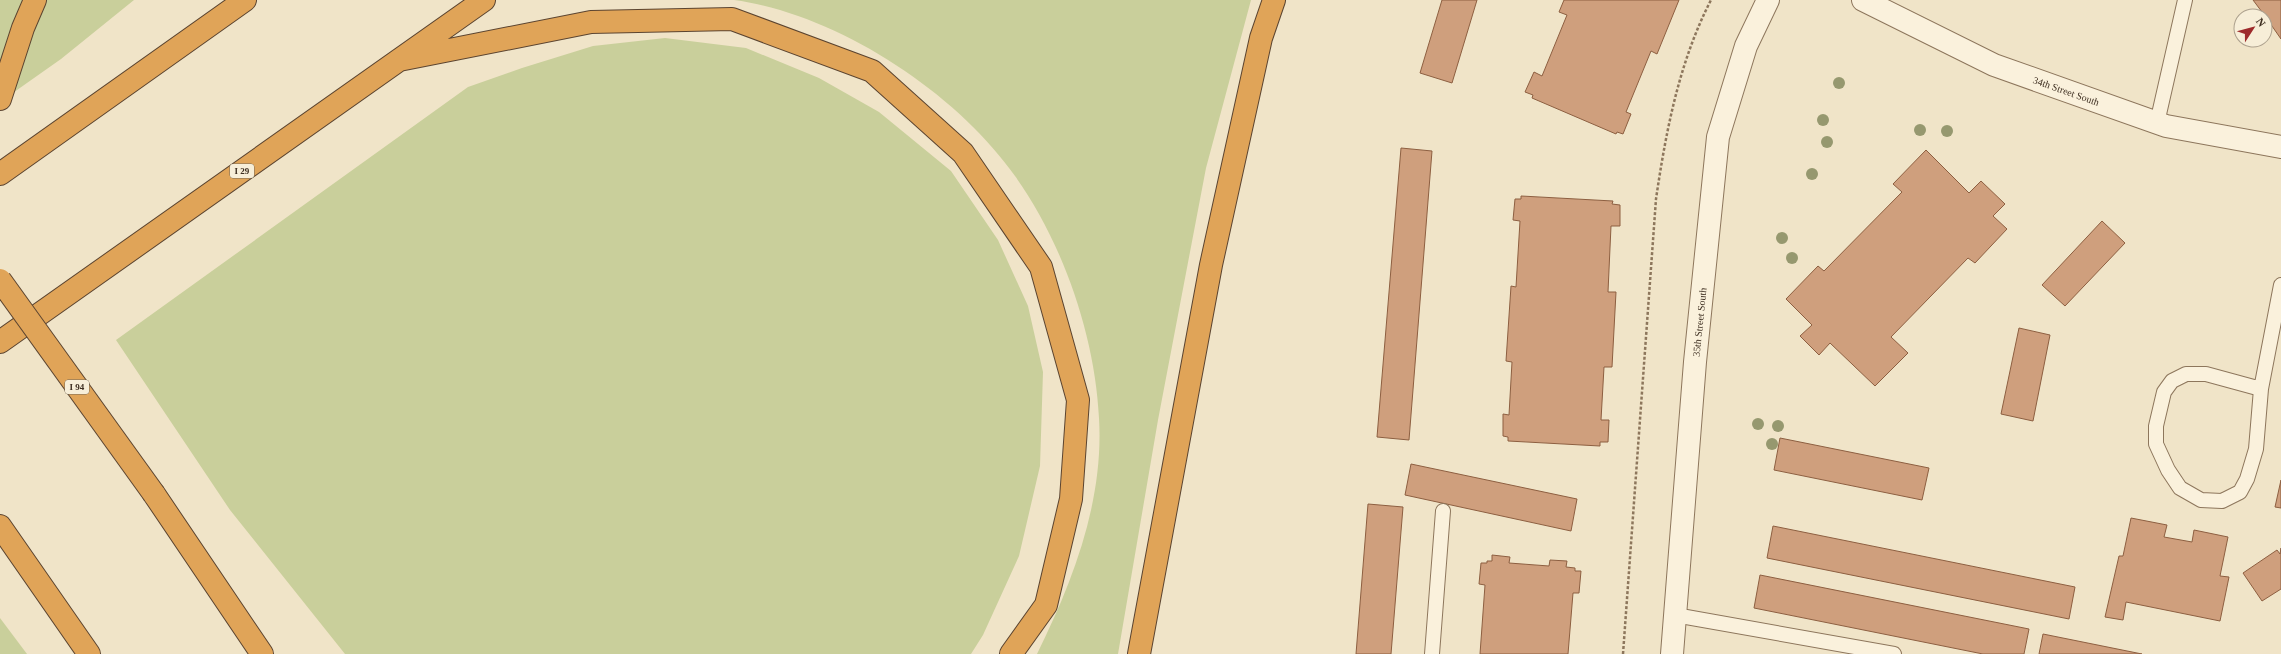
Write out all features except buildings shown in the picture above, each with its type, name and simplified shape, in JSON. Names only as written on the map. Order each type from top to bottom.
[{"type":"highway","points":[[0,99],[23,28],[35,0]]},
{"type":"highway","points":[[0,174],[245,0]]},
{"type":"highway","name":"I 29","points":[[0,342],[484,0]]},
{"type":"highway","points":[[1139,654],[1211,265],[1261,38],[1274,0]]},
{"type":"highway","points":[[399,60],[591,22],[732,19],[872,71],[963,153],[1041,267],[1078,400],[1071,498],[1046,605],[1011,654]]},
{"type":"highway","name":"I 94","points":[[0,280],[154,494],[262,654]]},
{"type":"highway","points":[[0,526],[89,654]]},
{"type":"street","name":"35th Street South","points":[[1672,654],[1695,362],[1718,137],[1746,46],[1768,0]]},
{"type":"street","name":"34th Street South","points":[[1863,0],[1994,65],[2166,126],[2281,147]]},
{"type":"lane","points":[[2157,122],[2185,0]]},
{"type":"lane","points":[[2261,389],[2206,374],[2186,374],[2172,381],[2164,392],[2156,426],[2156,444],[2168,470],[2180,488],[2201,500],[2222,501],[2240,492],[2247,478],[2256,449],[2261,389],[2281,285]]},
{"type":"lane","points":[[1432,654],[1443,511]]},
{"type":"lane","points":[[1675,615],[1894,654]]},
{"type":"path","points":[[1623,654],[1656,199],[1670,120],[1681,77],[1711,0]]},
{"type":"green space","points":[[0,0],[134,0],[61,59],[0,102]]},
{"type":"green space","points":[[734,0],[1251,0],[1206,168],[1158,420],[1118,654],[1037,654],[1063,598],[1074,569],[1091,510],[1099,449],[1099,418],[1091,355],[1074,291],[1062,260],[1032,202],[1015,176],[990,145],[961,115],[927,87],[891,62],[853,40],[813,22],[773,8]]},
{"type":"green space","points":[[665,38],[746,48],[819,78],[879,112],[951,171],[998,240],[1028,306],[1043,372],[1040,466],[1019,556],[983,635],[971,654],[345,654],[230,510],[116,340],[468,87],[522,68],[593,46]]},
{"type":"green space","points":[[0,618],[27,654],[0,654]]}]
